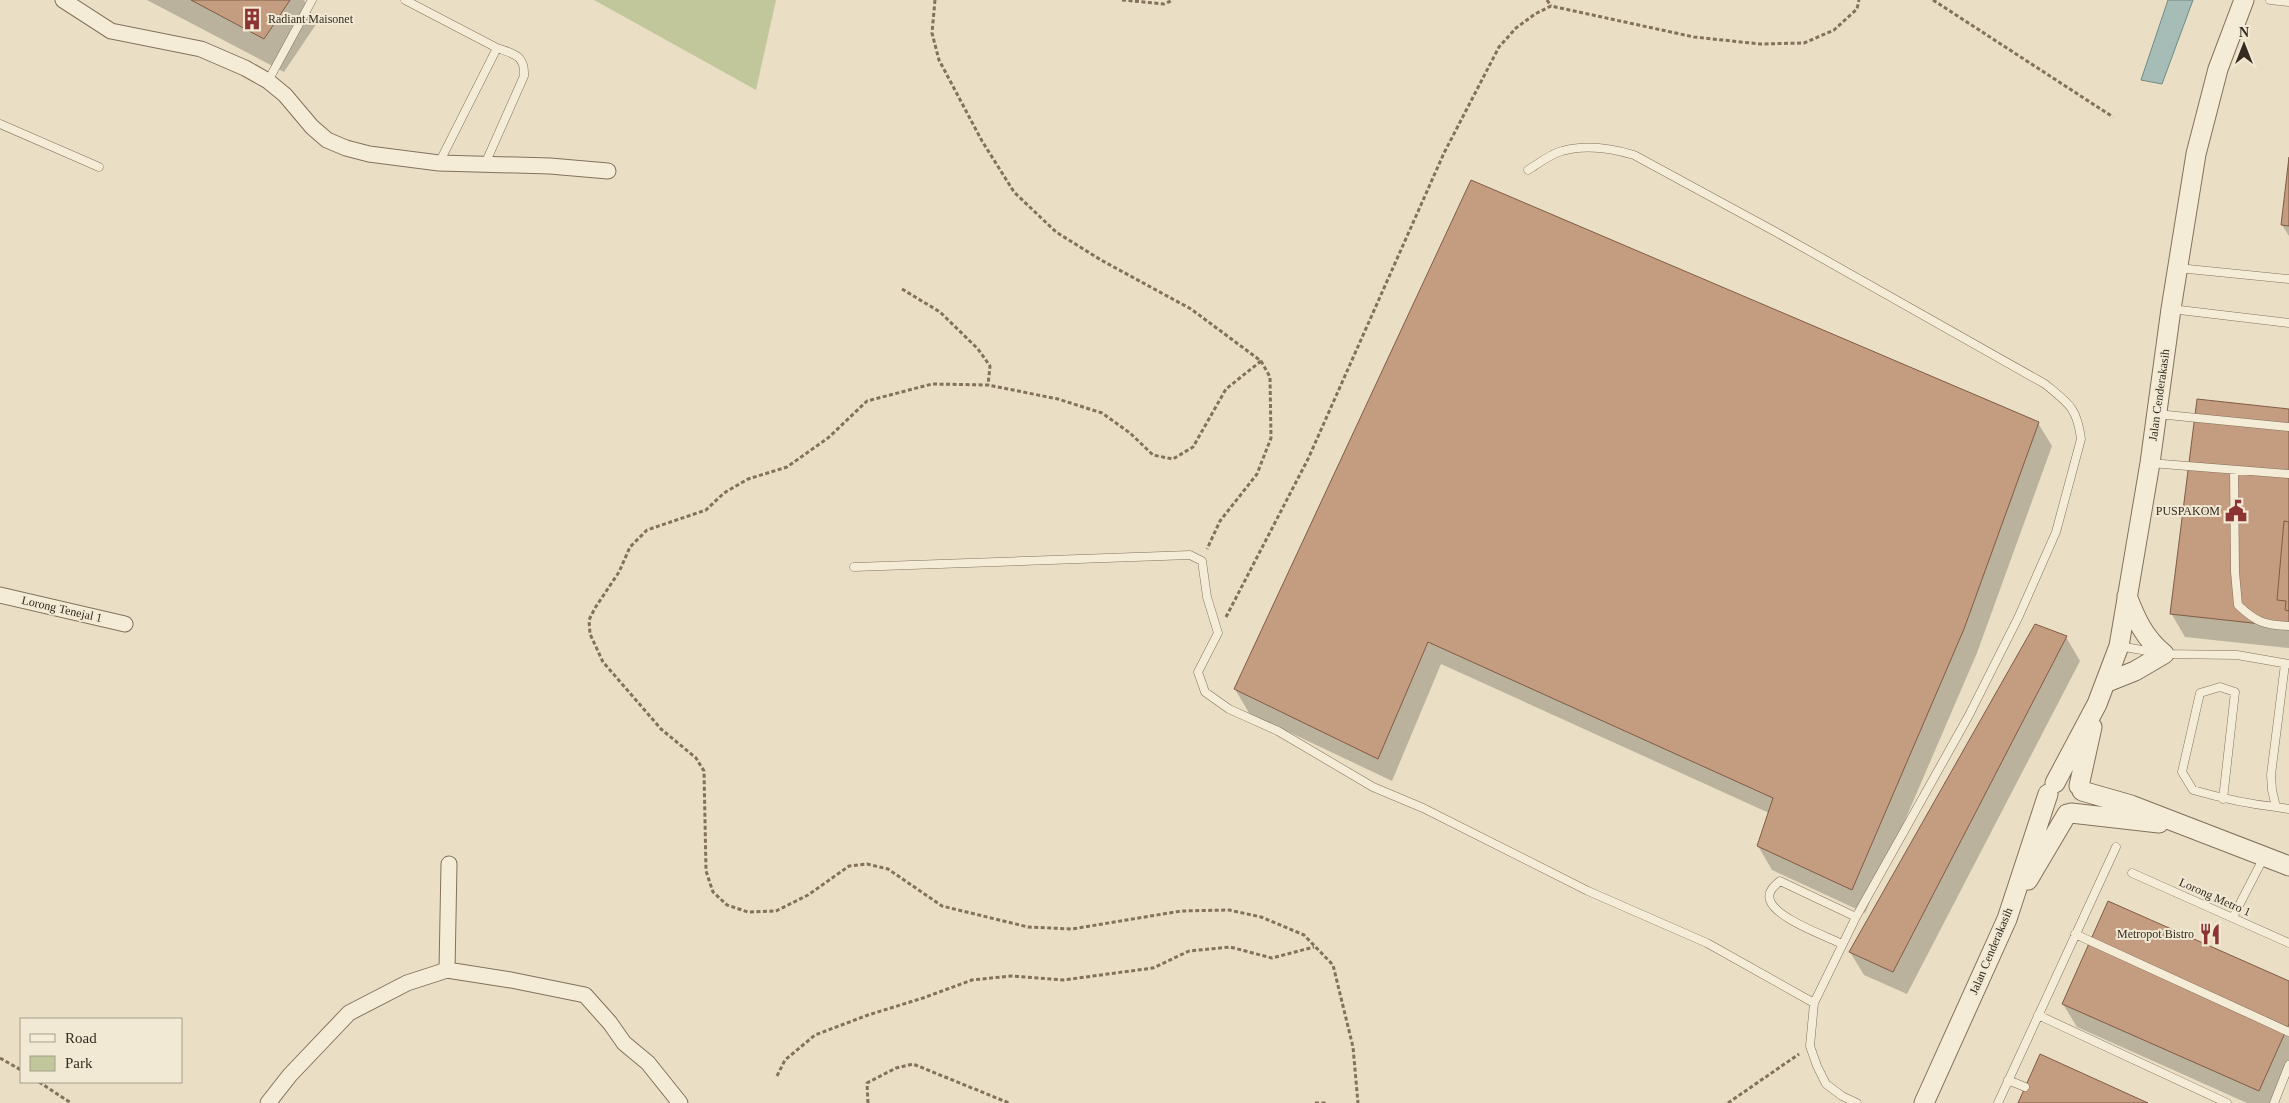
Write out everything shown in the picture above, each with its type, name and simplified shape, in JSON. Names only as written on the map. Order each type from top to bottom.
[{"type":"street","points":[[63,0],[111,31],[200,49],[245,68],[268,81],[327,140],[346,148],[369,154],[439,163],[550,166],[608,171]]},
{"type":"street","name":"Jalan Cenderakasih","points":[[1924,1103],[2007,919],[2052,789],[2097,704],[2118,646],[2150,463],[2171,309],[2196,154],[2218,68],[2244,0]]},
{"type":"street","name":"Lorong Tenejal 1","points":[[0,595],[125,624]]},
{"type":"street","points":[[2105,683],[2135,671],[2164,654],[2151,644],[2138,625],[2127,596]]},
{"type":"street","points":[[2007,919],[2069,813],[2081,804],[2080,789],[2097,704]]},
{"type":"street","points":[[2185,826],[2069,813],[2053,808],[2052,789],[2070,780],[2080,789],[2131,805],[2289,866]]},
{"type":"street","points":[[447,970],[449,864]]},
{"type":"street","points":[[268,1103],[290,1075],[349,1012],[407,983],[447,970],[511,980],[585,995],[610,1023],[624,1044],[648,1063],[680,1103]]},
{"type":"lane","points":[[268,81],[312,0]]},
{"type":"lane","points":[[405,0],[520,58],[525,65],[524,76],[485,164]]},
{"type":"lane","points":[[2270,0],[2289,2]]},
{"type":"lane","points":[[439,163],[497,48]]},
{"type":"lane","points":[[0,124],[99,166]]},
{"type":"lane","points":[[1528,170],[1561,151],[1591,147],[1612,148],[1634,155],[1774,231],[2044,384],[2072,406],[2079,424],[2081,440],[2056,532],[2001,654],[1856,917],[1814,1003],[1810,1046],[1826,1084],[1842,1096],[1857,1103]]},
{"type":"lane","points":[[2178,268],[2289,279]]},
{"type":"lane","points":[[2171,309],[2289,323]]},
{"type":"lane","points":[[2157,414],[2289,427]]},
{"type":"lane","points":[[2150,463],[2289,474]]},
{"type":"lane","points":[[2234,470],[2235,572],[2238,605],[2252,619],[2275,625],[2289,626]]},
{"type":"lane","points":[[854,567],[1190,555],[1202,561],[1207,597],[1218,633],[1198,672],[1205,692],[1230,709],[1278,731],[1373,787],[1424,808],[1588,891],[1707,943],[1814,1003]]},
{"type":"lane","points":[[2118,646],[2164,654],[2237,655],[2287,664],[2271,774],[2276,807]]},
{"type":"lane","points":[[2224,799],[2235,692],[2220,687],[2200,693],[2182,772],[2193,790],[2224,799],[2245,804],[2289,810]]},
{"type":"lane","points":[[1998,1103],[2116,848]]},
{"type":"lane","points":[[2233,917],[2264,857]]},
{"type":"lane","name":"Lorong Metro 1","points":[[2132,873],[2289,943]]},
{"type":"lane","points":[[1842,944],[1778,912],[1770,900],[1771,890],[1780,881],[1856,917]]},
{"type":"lane","points":[[2076,934],[2289,1032]]},
{"type":"lane","points":[[2038,1015],[2227,1103]]},
{"type":"lane","points":[[2274,1103],[2289,1064]]},
{"type":"lane","points":[[2008,1080],[2025,1088]]},
{"type":"path","points":[[935,0],[932,33],[939,60],[982,142],[1014,192],[1056,232],[1101,260],[1191,309],[1261,361],[1270,377],[1270,438],[1258,474],[1220,521],[1202,561]]},
{"type":"path","points":[[1122,0],[1164,4],[1172,0]]},
{"type":"path","points":[[1547,0],[1551,6]]},
{"type":"path","points":[[1218,633],[1308,459],[1444,152],[1499,47],[1516,28],[1535,14],[1551,6],[1694,37],[1760,44],[1804,43],[1834,30],[1857,9],[1859,0]]},
{"type":"path","points":[[1934,0],[2113,117]]},
{"type":"path","points":[[902,289],[940,312],[978,349],[990,366],[988,385]]},
{"type":"path","points":[[1261,361],[1226,389],[1193,447],[1173,459],[1152,455],[1130,433],[1102,413],[1058,399],[988,385],[932,384],[867,401],[828,438],[787,467],[748,480],[724,492],[706,510],[647,530],[630,547],[619,572],[595,608],[590,620],[590,634],[602,662],[661,729],[696,758],[704,771],[706,871],[713,892],[727,905],[748,912],[776,911],[808,895],[849,866],[867,864],[888,869],[942,906],[1028,927],[1072,928],[1180,911],[1229,910],[1261,917],[1304,935],[1334,965],[1353,1047],[1358,1103]]},
{"type":"path","points":[[777,1076],[785,1060],[815,1035],[868,1014],[923,998],[972,980],[1011,976],[1063,980],[1154,968],[1189,951],[1230,947],[1272,958],[1314,947]]},
{"type":"path","points":[[1728,1103],[1810,1046]]},
{"type":"path","points":[[0,1058],[20,1069]]},
{"type":"path","points":[[868,1103],[867,1083],[896,1068],[913,1064],[1009,1103]]},
{"type":"path","points":[[41,1083],[71,1103]]},
{"type":"path","points":[[1315,1103],[1326,1103]]},
{"type":"green space","points":[[594,0],[776,0],[756,90]]},
{"type":"water","points":[[2168,0],[2193,0],[2162,84],[2141,80]]},
{"type":"building","name":"Radiant Maisonet","points":[[191,0],[290,0],[264,39]]},
{"type":"building","points":[[2289,157],[2289,226],[2281,225]]},
{"type":"building","points":[[1471,180],[2039,422],[1964,629],[1852,890],[1757,846],[1773,798],[1428,642],[1378,759],[1234,689]]},
{"type":"building","name":"PUSPAKOM","points":[[2197,399],[2289,409],[2289,627],[2170,614]]},
{"type":"building","points":[[2284,521],[2289,522],[2289,611],[2285,610],[2286,601],[2277,600]]},
{"type":"building","points":[[2035,624],[2067,636],[1893,972],[1849,952]]},
{"type":"building","points":[[2108,901],[2289,981],[2289,1024],[2259,1091],[2062,1004]]},
{"type":"building","points":[[2040,1054],[2148,1103],[2018,1103]]},
{"type":"place","name":"Radiant Maisonet","points":[[252,19]]},
{"type":"place","name":"PUSPAKOM","points":[[2236,511]]},
{"type":"place","name":"Metropot Bistro","points":[[2210,934]]}]
